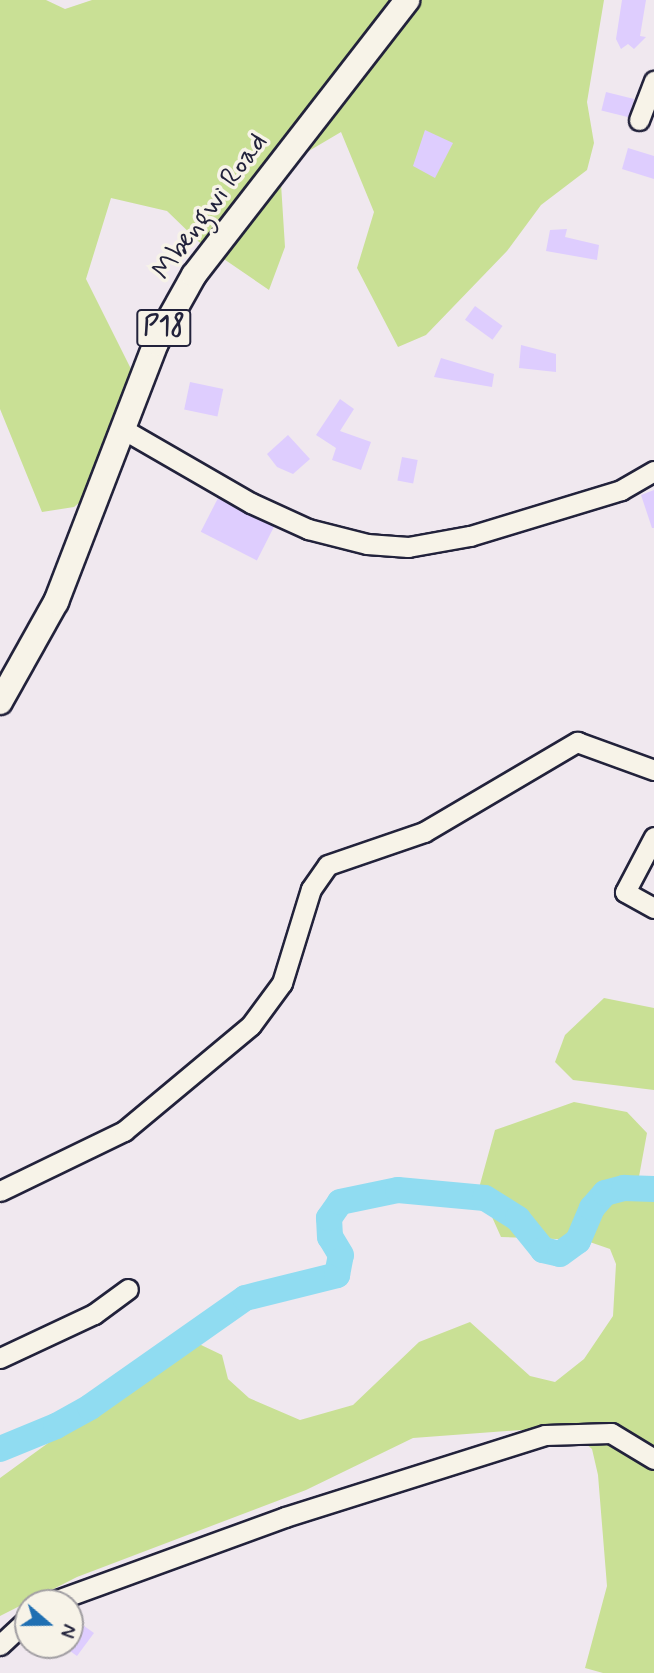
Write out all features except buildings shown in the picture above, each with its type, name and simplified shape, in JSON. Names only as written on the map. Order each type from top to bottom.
[{"type":"main road","name":"Mbengwi Road","points":[[0,702],[56,602],[156,342],[194,275],[407,0]]},
{"type":"street","points":[[639,120],[654,81]]},
{"type":"street","points":[[121,428],[251,503],[308,529],[367,544],[408,547],[470,536],[621,490],[654,471]]},
{"type":"street","points":[[0,1191],[124,1131],[251,1024],[282,983],[311,889],[328,865],[424,832],[577,742],[654,770]]},
{"type":"street","points":[[654,837],[625,892],[654,908]]},
{"type":"street","points":[[0,1358],[94,1314],[128,1289]]},
{"type":"street","points":[[84,1590],[285,1517],[545,1435],[611,1433],[654,1459]]},
{"type":"street","points":[[0,1645],[14,1632]]},
{"type":"green space","points":[[0,0],[46,0],[65,9],[92,0],[604,0],[587,102],[594,143],[587,170],[541,205],[507,251],[426,335],[398,347],[357,268],[374,212],[341,132],[280,168],[285,247],[269,290],[199,242],[167,211],[111,198],[86,279],[131,369],[132,436],[107,480],[74,507],[42,512],[0,409]]},
{"type":"green space","points":[[604,998],[654,1008],[654,1090],[573,1080],[555,1062],[565,1035]]},
{"type":"green space","points":[[574,1102],[627,1112],[647,1133],[636,1193],[654,1202],[654,1673],[603,1673],[585,1668],[607,1586],[598,1475],[592,1449],[573,1433],[545,1435],[521,1430],[413,1438],[306,1490],[77,1577],[53,1589],[14,1589],[14,1609],[0,1616],[0,1478],[150,1369],[199,1344],[222,1355],[228,1379],[249,1398],[300,1420],[353,1405],[419,1342],[470,1322],[530,1376],[555,1382],[584,1359],[613,1316],[616,1264],[610,1249],[584,1240],[501,1237],[479,1188],[495,1130]]},
{"type":"waterway","points":[[0,1449],[56,1426],[90,1407],[245,1298],[337,1275],[341,1255],[330,1237],[329,1218],[340,1202],[398,1190],[485,1198],[518,1219],[543,1250],[560,1254],[578,1241],[592,1208],[605,1193],[624,1188],[654,1189]]}]
